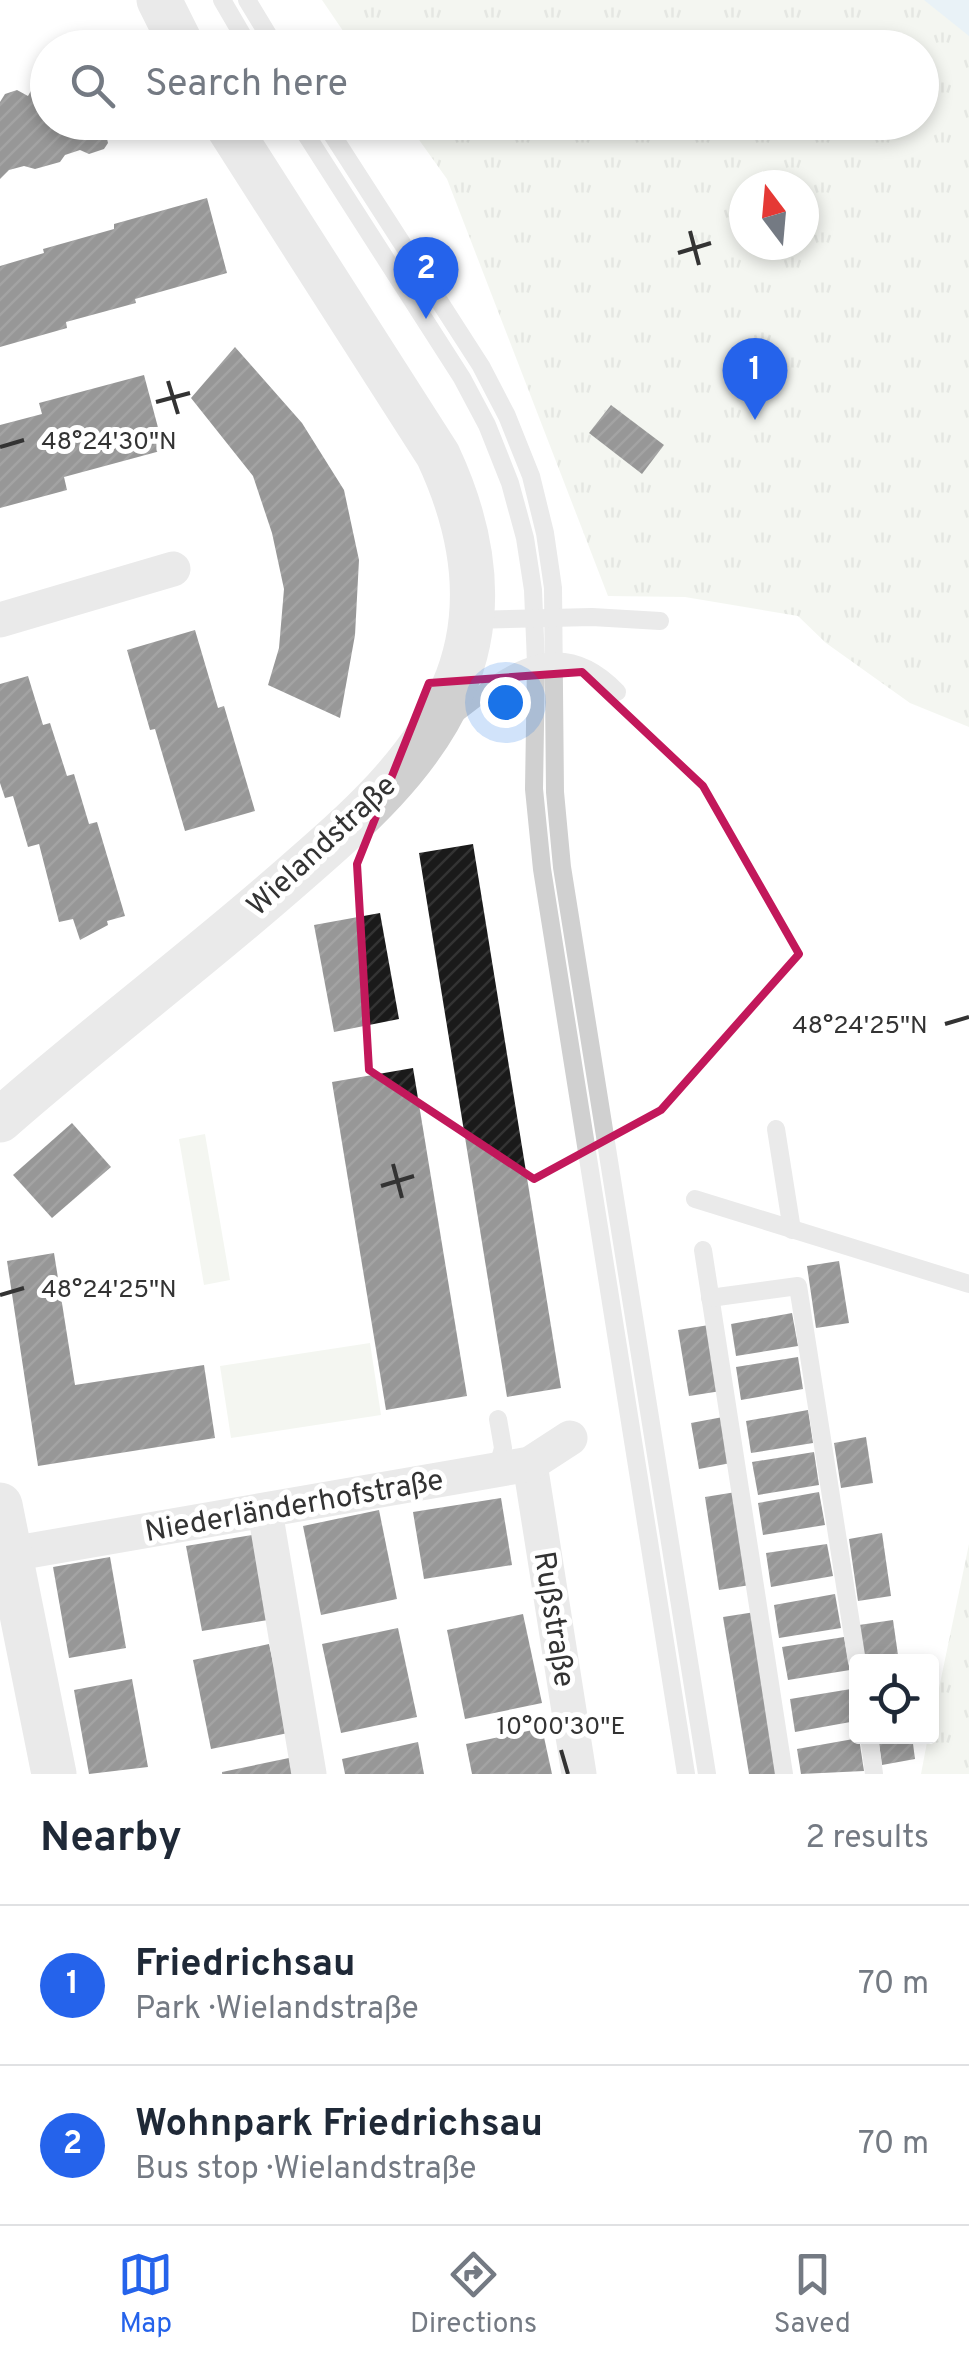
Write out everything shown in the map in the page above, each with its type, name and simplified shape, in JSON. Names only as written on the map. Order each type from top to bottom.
[{"type":"street","points":[[159,0],[174,30]]},
{"type":"street","name":"Wielandstraße","points":[[0,1120],[144,1004],[331,842],[382,792],[426,738],[486,620],[466,528],[438,456],[236,140]]},
{"type":"street","points":[[0,620],[173,568]]},
{"type":"street","name":"Niederländerhofstraße","points":[[10,1554],[514,1467],[570,1438]]},
{"type":"street","name":"Rußstraße","points":[[514,1467],[579,1774]]},
{"type":"street","points":[[0,1504],[54,1774]]},
{"type":"street","points":[[266,1511],[309,1774]]},
{"type":"lane","points":[[222,0],[240,30]]},
{"type":"lane","points":[[247,0],[265,30]]},
{"type":"lane","points":[[310,140],[445,350],[480,412],[518,511],[530,563],[536,640],[534,789],[542,869],[686,1774]]},
{"type":"lane","points":[[336,140],[481,366],[508,416],[542,518],[562,659],[555,792],[562,867],[707,1774]]},
{"type":"lane","points":[[486,620],[660,621]]},
{"type":"lane","points":[[486,620],[536,640],[562,659],[592,670],[617,692]]},
{"type":"lane","points":[[426,738],[518,669],[562,659]]},
{"type":"lane","points":[[776,1129],[792,1230]]},
{"type":"lane","points":[[695,1200],[969,1284]]},
{"type":"lane","points":[[703,1250],[784,1774]]},
{"type":"lane","points":[[710,1298],[798,1286],[856,1654]]},
{"type":"lane","points":[[498,1419],[503,1448],[514,1467]]},
{"type":"lane","points":[[869,1744],[874,1774]]},
{"type":"highlighted area","points":[[582,672],[703,786],[799,954],[661,1110],[534,1179],[369,1070],[357,864],[429,683]]},
{"type":"green space","points":[[322,0],[969,0],[969,727],[910,703],[826,643],[798,616],[685,597],[608,596],[447,179],[419,140],[939,140],[939,30],[342,30]]},
{"type":"green space","points":[[205,1134],[230,1280],[204,1285],[179,1139]]},
{"type":"green space","points":[[370,1343],[381,1415],[231,1438],[220,1366]]},
{"type":"green space","points":[[969,1544],[969,1774],[921,1774],[927,1744],[939,1744],[939,1688]]},
{"type":"water","points":[[924,0],[969,0],[969,36]]},
{"type":"building","points":[[17,90],[28,96],[30,92],[30,140],[108,143],[104,149],[89,154],[80,150],[65,155],[60,162],[35,169],[24,166],[9,170],[0,179],[0,102],[5,94]]},
{"type":"building","points":[[207,198],[227,273],[135,299],[136,303],[66,322],[67,328],[0,347],[0,266],[114,229],[114,224]]},
{"type":"building","points":[[235,347],[302,423],[344,490],[359,560],[355,635],[340,718],[268,685],[279,648],[284,589],[272,533],[253,476],[191,398]]},
{"type":"building","points":[[144,375],[164,450],[64,477],[67,490],[0,508],[0,425],[42,414],[39,403]]},
{"type":"building","points":[[611,405],[664,445],[642,474],[589,433]]},
{"type":"building","points":[[195,630],[218,708],[224,706],[255,811],[185,831],[127,650]]},
{"type":"building","points":[[28,676],[43,725],[50,723],[67,776],[74,774],[89,824],[97,822],[125,916],[107,921],[108,925],[80,940],[73,919],[59,922],[39,844],[28,847],[13,796],[5,798],[0,783],[0,684]]},
{"type":"building","points":[[473,844],[561,1388],[507,1397],[419,853]]},
{"type":"building","points":[[380,913],[399,1019],[334,1032],[314,925]]},
{"type":"building","points":[[413,1068],[467,1396],[386,1410],[332,1082]]},
{"type":"building","points":[[72,1123],[111,1167],[52,1218],[13,1175]]},
{"type":"building","points":[[54,1253],[75,1385],[204,1365],[215,1438],[38,1466],[7,1261]]},
{"type":"building","points":[[839,1261],[849,1323],[816,1328],[807,1266]]},
{"type":"building","points":[[792,1313],[798,1346],[736,1356],[731,1324]]},
{"type":"building","points":[[709,1325],[721,1391],[689,1396],[678,1330]]},
{"type":"building","points":[[798,1357],[803,1389],[741,1400],[736,1367]]},
{"type":"building","points":[[808,1410],[813,1443],[751,1453],[746,1421]]},
{"type":"building","points":[[723,1417],[731,1463],[699,1469],[691,1423]]},
{"type":"building","points":[[866,1437],[873,1483],[841,1488],[834,1443]]},
{"type":"building","points":[[814,1452],[819,1485],[758,1495],[752,1462]]},
{"type":"building","points":[[736,1492],[750,1585],[719,1590],[705,1497]]},
{"type":"building","points":[[819,1492],[825,1525],[763,1535],[758,1503]]},
{"type":"building","points":[[501,1498],[512,1565],[424,1579],[413,1512]]},
{"type":"building","points":[[379,1510],[397,1599],[321,1615],[303,1526]]},
{"type":"building","points":[[882,1533],[891,1596],[858,1601],[849,1539]]},
{"type":"building","points":[[252,1535],[268,1620],[202,1631],[186,1546]]},
{"type":"building","points":[[827,1544],[833,1576],[771,1587],[766,1553]]},
{"type":"building","points":[[110,1557],[126,1648],[69,1658],[53,1567]]},
{"type":"building","points":[[835,1594],[841,1628],[779,1638],[774,1605]]},
{"type":"building","points":[[755,1612],[781,1774],[749,1774],[723,1617]]},
{"type":"building","points":[[523,1614],[542,1703],[465,1719],[447,1630]]},
{"type":"building","points":[[893,1620],[898,1654],[864,1654],[859,1625]]},
{"type":"building","points":[[398,1628],[417,1717],[341,1733],[322,1644]]},
{"type":"building","points":[[844,1637],[849,1670],[788,1680],[782,1647]]},
{"type":"building","points":[[269,1644],[288,1733],[211,1749],[193,1660]]},
{"type":"building","points":[[132,1679],[148,1767],[89,1774],[74,1690]]},
{"type":"building","points":[[849,1689],[849,1722],[795,1732],[790,1699]]},
{"type":"building","points":[[542,1728],[552,1774],[472,1774],[466,1744]]},
{"type":"building","points":[[849,1740],[849,1744],[860,1744],[864,1771],[801,1774],[797,1749]]},
{"type":"building","points":[[418,1742],[424,1774],[345,1774],[342,1759]]},
{"type":"building","points":[[879,1744],[913,1744],[915,1759],[882,1765]]},
{"type":"building","points":[[289,1758],[292,1774],[222,1774],[222,1772]]},
{"type":"place","name":"Wohnpark Friedrichsau","points":[[426,319]]},
{"type":"place","name":"Friedrichsau","points":[[755,420]]}]
